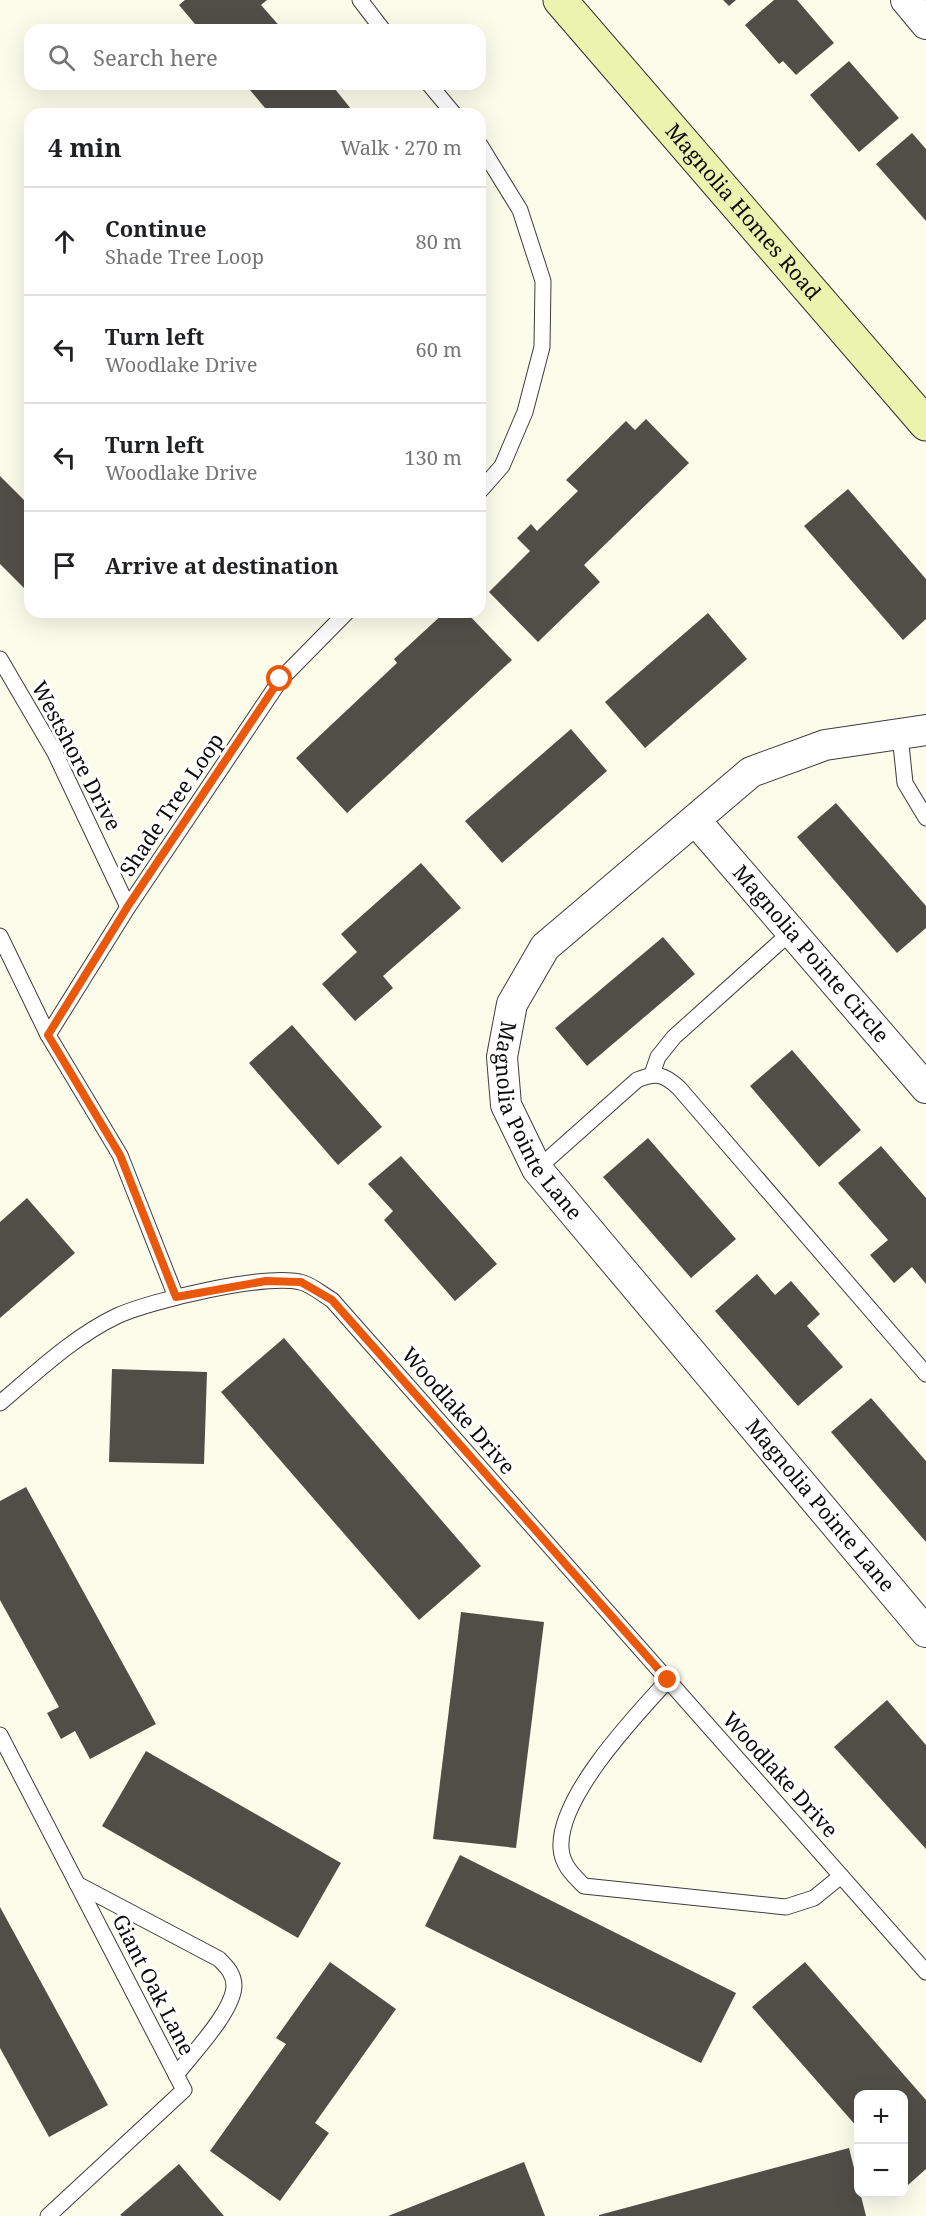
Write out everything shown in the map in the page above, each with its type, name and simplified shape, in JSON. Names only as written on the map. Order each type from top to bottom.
[{"type":"street","name":"Magnolia Homes Road","points":[[560,0],[926,424]]},
{"type":"street","points":[[906,0],[926,24]]},
{"type":"street","name":"Magnolia Pointe Lane","points":[[913,732],[825,745],[751,772],[545,947],[512,1004],[502,1057],[506,1105],[537,1169],[926,1632]]},
{"type":"street","name":"Magnolia Pointe Circle","points":[[695,820],[926,1088]]},
{"type":"lane","points":[[360,0],[378,24]]},
{"type":"lane","points":[[434,90],[449,108]]},
{"type":"lane","points":[[486,155],[520,210],[543,281],[542,347],[525,412],[502,466],[486,484]]},
{"type":"lane","name":"Shade Tree Loop","points":[[48,1035],[128,906],[280,679],[341,618]]},
{"type":"lane","name":"Westshore Drive","points":[[0,659],[56,753],[128,906]]},
{"type":"lane","points":[[913,732],[905,783],[926,818]]},
{"type":"lane","points":[[652,1074],[658,1057],[674,1037],[791,932]]},
{"type":"lane","points":[[0,936],[48,1035],[120,1155],[176,1297],[117,1316],[62,1351],[0,1403]]},
{"type":"lane","points":[[537,1169],[637,1080],[652,1074],[665,1076],[679,1088],[926,1374]]},
{"type":"lane","name":"Woodlake Drive","points":[[176,1297],[266,1281],[301,1282],[332,1300],[926,1972]]},
{"type":"lane","points":[[668,1680],[612,1742],[569,1812],[561,1847],[567,1869],[584,1886],[786,1907],[814,1899],[842,1876]]},
{"type":"lane","name":"Giant Oak Lane","points":[[0,1735],[184,2090],[48,2216]]},
{"type":"lane","points":[[77,1884],[219,1959],[231,1971],[234,1985],[231,2003],[176,2075]]},
{"type":"building","points":[[185,0],[267,0],[261,5],[278,24],[195,24],[179,5]]},
{"type":"building","points":[[723,0],[736,0],[729,6]]},
{"type":"building","points":[[774,0],[797,0],[834,43],[796,75],[783,61],[779,64],[745,25]]},
{"type":"building","points":[[849,61],[899,118],[859,152],[810,95]]},
{"type":"building","points":[[250,90],[336,90],[350,108],[265,108]]},
{"type":"building","points":[[912,133],[926,149],[926,221],[876,164]]},
{"type":"building","points":[[646,419],[689,463],[584,565],[600,582],[538,642],[489,592],[530,551],[517,538],[531,524],[537,531],[578,491],[566,480],[626,421],[635,430]]},
{"type":"building","points":[[0,476],[24,500],[24,588],[0,564]]},
{"type":"building","points":[[848,489],[926,579],[926,619],[903,640],[804,526]]},
{"type":"building","points":[[708,613],[747,659],[645,748],[605,702]]},
{"type":"building","points":[[438,618],[472,618],[512,660],[347,813],[296,758],[397,663],[394,659]]},
{"type":"building","points":[[571,729],[607,771],[502,863],[465,821]]},
{"type":"building","points":[[836,803],[926,906],[926,928],[897,953],[797,837]]},
{"type":"building","points":[[421,863],[461,908],[383,976],[393,988],[355,1021],[322,984],[357,952],[341,934]]},
{"type":"building","points":[[663,937],[695,974],[587,1066],[555,1028]]},
{"type":"building","points":[[292,1025],[382,1127],[338,1165],[249,1063]]},
{"type":"building","points":[[792,1050],[861,1130],[819,1167],[750,1086]]},
{"type":"building","points":[[648,1138],[736,1239],[691,1278],[603,1177]]},
{"type":"building","points":[[881,1146],[926,1198],[926,1284],[912,1267],[894,1283],[870,1255],[888,1240],[838,1183]]},
{"type":"building","points":[[401,1156],[497,1264],[455,1301],[384,1220],[393,1211],[368,1184]]},
{"type":"building","points":[[27,1198],[75,1253],[0,1318],[0,1222]]},
{"type":"building","points":[[757,1274],[775,1295],[791,1281],[820,1314],[807,1326],[843,1367],[798,1406],[715,1311]]},
{"type":"building","points":[[284,1338],[481,1566],[419,1620],[221,1392]]},
{"type":"building","points":[[112,1369],[207,1372],[204,1464],[109,1462]]},
{"type":"building","points":[[871,1398],[926,1461],[926,1542],[831,1432]]},
{"type":"building","points":[[26,1487],[156,1724],[90,1759],[75,1731],[61,1739],[47,1713],[59,1707],[0,1600],[0,1501]]},
{"type":"building","points":[[461,1612],[544,1622],[516,1848],[433,1839]]},
{"type":"building","points":[[887,1700],[926,1745],[926,1849],[834,1747]]},
{"type":"building","points":[[146,1751],[341,1863],[298,1938],[102,1826]]},
{"type":"building","points":[[460,1855],[736,1993],[701,2063],[425,1926]]},
{"type":"building","points":[[0,1907],[108,2105],[49,2137],[0,2048]]},
{"type":"building","points":[[330,1962],[396,2009],[315,2123],[329,2133],[280,2201],[210,2151],[286,2044],[276,2038]]},
{"type":"building","points":[[805,1962],[926,2100],[926,2169],[908,2185],[908,2090],[854,2090],[854,2123],[752,2007]]},
{"type":"building","points":[[849,2148],[854,2168],[854,2198],[862,2198],[866,2216],[599,2216]]},
{"type":"building","points":[[524,2162],[545,2216],[388,2216]]},
{"type":"building","points":[[179,2164],[224,2216],[120,2215]]},
{"type":"route","points":[[280,679],[128,906],[48,1035],[120,1155],[176,1297],[266,1281],[301,1282],[332,1300],[668,1680]]}]
